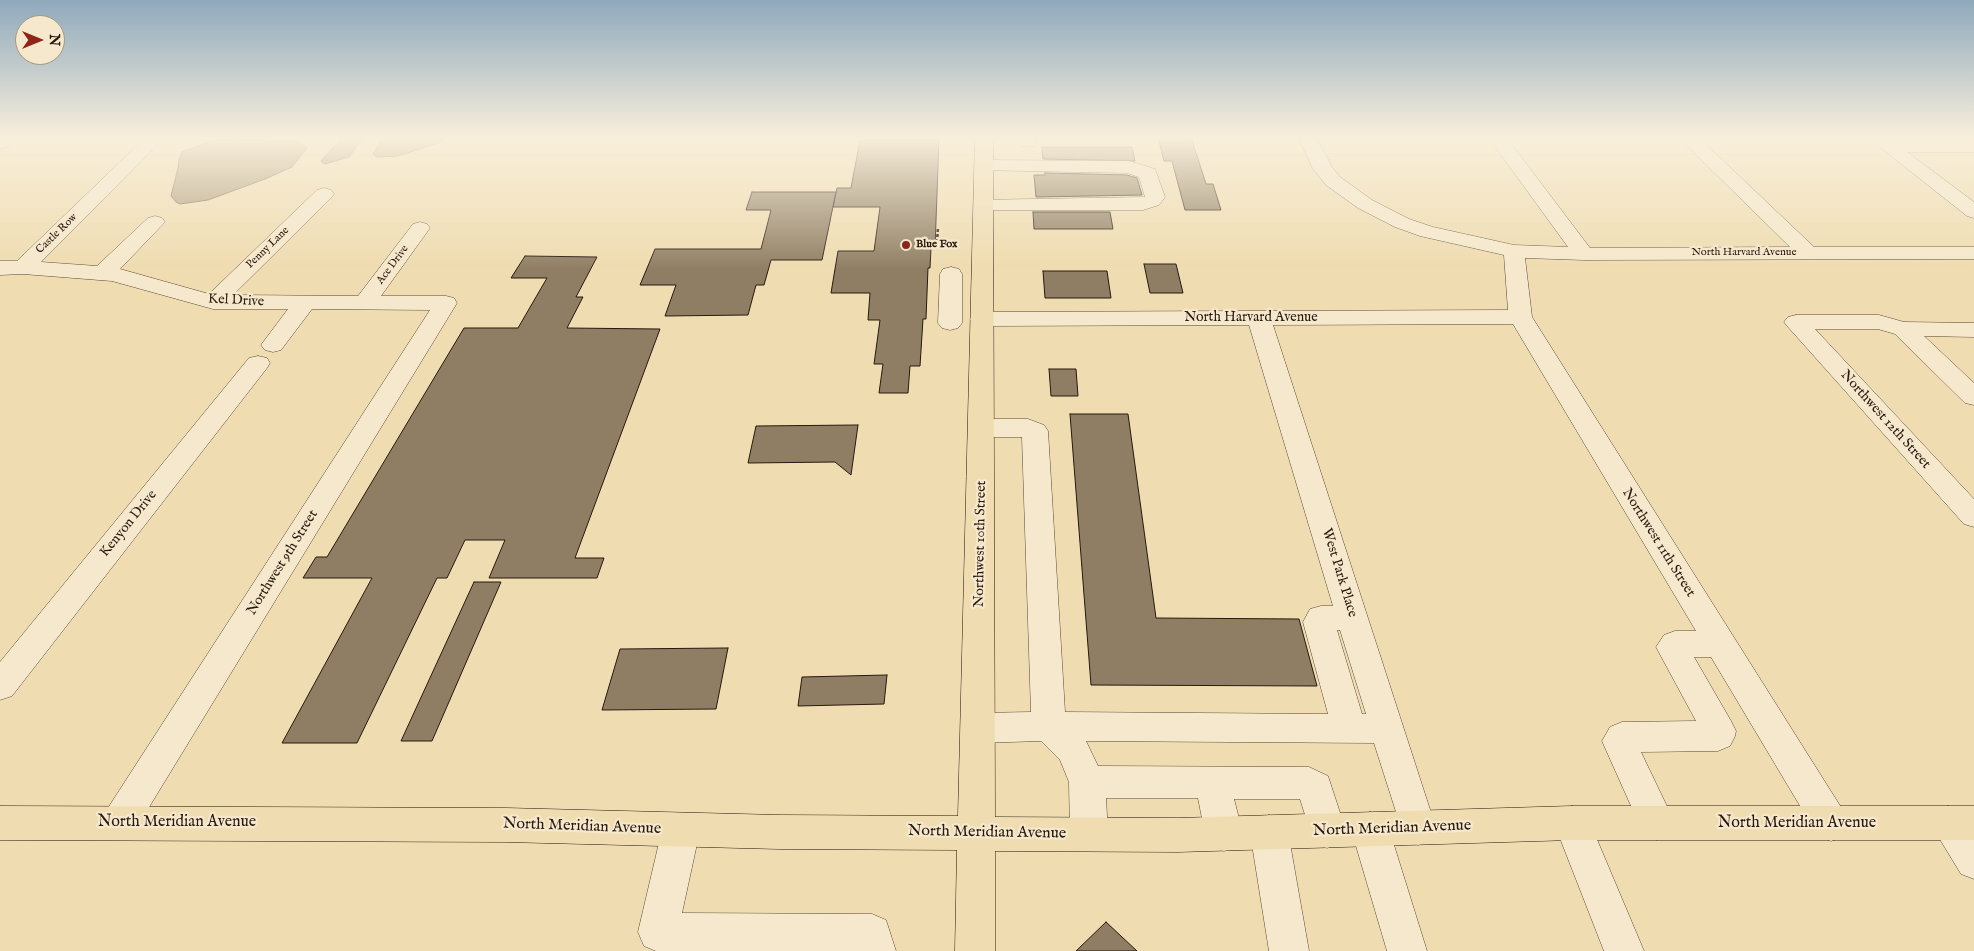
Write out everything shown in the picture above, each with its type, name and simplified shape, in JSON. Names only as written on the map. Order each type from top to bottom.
[{"type":"main road","name":"Northwest 10th Street","points":[[975,951],[984,181]]},
{"type":"main road","name":"North Meridian Avenue","points":[[0,823],[506,824],[681,830],[1089,834],[1224,834],[1572,823],[1961,823]]},
{"type":"street","name":"Castle Row","points":[[23,267],[111,181]]},
{"type":"street","points":[[1012,181],[1013,204]]},
{"type":"street","points":[[984,204],[1143,204],[1155,197],[1152,181]]},
{"type":"street","points":[[1335,181],[1365,204],[1402,223],[1427,232],[1514,251]]},
{"type":"street","points":[[1530,181],[1584,254]]},
{"type":"street","points":[[1733,181],[1807,252]]},
{"type":"street","points":[[1934,181],[1974,212]]},
{"type":"street","name":"Penny Lane","points":[[213,302],[324,194]]},
{"type":"street","points":[[103,273],[155,222]]},
{"type":"street","name":"Ace Drive","points":[[365,302],[420,228]]},
{"type":"street","name":"North Harvard Avenue","points":[[1514,251],[1584,254],[1974,253]]},
{"type":"street","name":"Northwest 11th Street","points":[[1514,251],[1520,317],[1831,824]]},
{"type":"street","name":"Kel Drive","points":[[0,268],[23,267],[113,274],[213,302],[446,304]]},
{"type":"street","points":[[950,323],[951,274]]},
{"type":"street","name":"Kenyon Drive","points":[[0,686],[305,303]]},
{"type":"street","name":"Northwest 9th Street","points":[[119,823],[446,304]]},
{"type":"street","name":"North Harvard Avenue","points":[[982,319],[1520,317]]},
{"type":"street","name":"West Park Place","points":[[1260,318],[1418,828]]},
{"type":"street","name":"Northwest 12th Street","points":[[1903,329],[1879,322],[1796,322],[1974,517]]},
{"type":"street","points":[[1903,329],[1964,330],[1974,348]]},
{"type":"street","points":[[1903,329],[1974,397]]},
{"type":"street","points":[[982,428],[1028,428],[1035,431],[1049,726],[1073,750],[1087,782],[1089,834]]},
{"type":"street","points":[[1349,729],[1319,622],[1321,618],[1352,618]]},
{"type":"street","points":[[1657,824],[1619,741],[1622,737],[1718,736],[1719,731],[1672,647],[1675,644],[1720,644]]},
{"type":"street","points":[[978,728],[1049,726],[1387,729]]},
{"type":"street","points":[[1087,782],[1309,783],[1315,787],[1327,831]]},
{"type":"street","points":[[1213,783],[1224,834]]},
{"type":"street","points":[[1572,823],[1624,951]]},
{"type":"street","points":[[1961,823],[1974,861]]},
{"type":"street","points":[[1370,829],[1407,951]]},
{"type":"street","points":[[681,830],[655,942],[872,934],[876,951]]},
{"type":"street","points":[[1269,832],[1289,951]]},
{"type":"path","points":[[937,242],[938,227]]},
{"type":"shaded area","points":[[175,181],[259,181],[208,200],[180,204],[171,196]]},
{"type":"building","points":[[852,181],[937,181],[935,248],[931,248],[930,268],[928,268],[926,319],[923,319],[920,366],[910,366],[908,393],[879,393],[883,364],[874,364],[880,320],[868,320],[870,293],[831,293],[838,251],[874,251],[880,207],[833,207],[837,188],[851,188]]},
{"type":"building","points":[[1035,181],[1138,181],[1142,195],[1036,197]]},
{"type":"building","points":[[1177,181],[1205,181],[1206,184],[1213,184],[1221,210],[1185,210]]},
{"type":"building","points":[[752,192],[836,192],[822,260],[771,260],[764,285],[756,285],[748,315],[665,316],[676,285],[640,285],[655,249],[761,249],[771,210],[746,210]]},
{"type":"building","points":[[1033,212],[1110,212],[1113,229],[1034,229]]},
{"type":"building","points":[[525,256],[597,257],[576,297],[583,297],[567,328],[660,329],[575,558],[604,558],[597,578],[489,578],[505,540],[465,540],[447,578],[437,578],[357,743],[282,743],[372,578],[303,578],[316,557],[327,557],[464,328],[518,328],[547,278],[511,278]]},
{"type":"building","points":[[1144,264],[1176,264],[1183,293],[1150,293]]},
{"type":"building","points":[[1043,271],[1107,271],[1111,298],[1045,298]]},
{"type":"building","points":[[1049,369],[1076,369],[1078,396],[1051,396]]},
{"type":"building","points":[[1070,414],[1128,414],[1156,618],[1299,619],[1317,686],[1091,685]]},
{"type":"building","points":[[858,425],[851,475],[835,462],[748,463],[756,426]]},
{"type":"building","points":[[474,582],[501,582],[432,741],[401,741]]},
{"type":"building","points":[[728,648],[716,709],[602,710],[620,649]]},
{"type":"building","points":[[887,675],[884,704],[798,706],[802,677]]},
{"type":"building","points":[[1106,922],[1137,951],[1076,951]]},
{"type":"place","name":"Blue Fox","points":[[906,245]]}]
